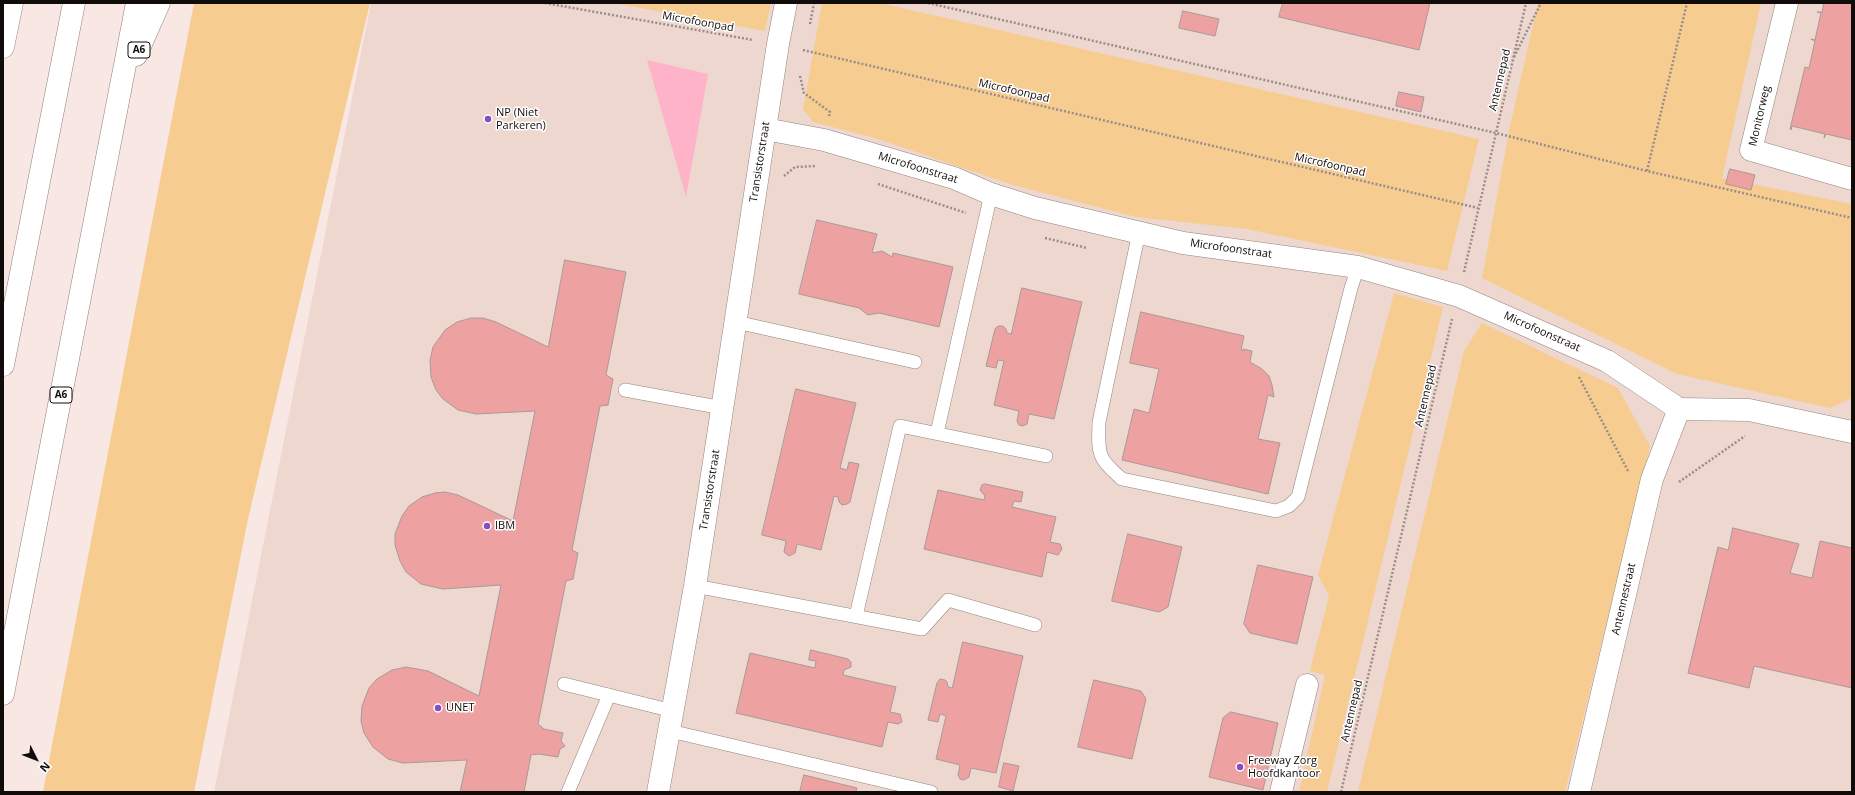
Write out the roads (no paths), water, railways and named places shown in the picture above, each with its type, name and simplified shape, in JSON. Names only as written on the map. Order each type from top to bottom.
[{"type":"main road","points":[[3,47],[12,3]]},
{"type":"main road","points":[[3,366],[74,3]]},
{"type":"main road","name":"A6","points":[[3,694],[137,3]]},
{"type":"main road","name":"A6","points":[[118,96],[158,3]]},
{"type":"main road","name":"Transistorstraat","points":[[658,792],[696,586],[778,44],[786,3]]},
{"type":"main road","name":"Monitorweg","points":[[1787,3],[1751,150],[1852,179]]},
{"type":"main road","name":"Microfoonstraat","points":[[765,129],[824,140],[954,178],[991,194],[1035,208],[1183,243],[1358,267],[1459,296],[1607,361],[1679,409]]},
{"type":"main road","points":[[1679,409],[1749,410],[1852,432]]},
{"type":"main road","name":"Antennestraat","points":[[1580,792],[1652,479],[1679,409]]},
{"type":"main road","points":[[1281,792],[1307,685]]},
{"type":"lane","points":[[937,433],[991,194]]},
{"type":"lane","points":[[1139,232],[1099,422],[1098,450],[1108,467],[1122,479],[1276,511],[1289,506],[1298,496],[1351,288],[1358,267]]},
{"type":"lane","points":[[736,322],[916,362]]},
{"type":"lane","points":[[625,390],[723,408]]},
{"type":"lane","points":[[856,616],[900,426],[1046,456]]},
{"type":"lane","points":[[696,586],[922,629],[948,600],[1035,625]]},
{"type":"lane","points":[[564,684],[609,695],[672,721],[931,792]]},
{"type":"lane","points":[[568,792],[609,695]]},
{"type":"place","name":"NP (Niet Parkeren)","points":[[488,119]]},
{"type":"place","name":"IBM","points":[[487,526]]},
{"type":"place","name":"UNET","points":[[438,708]]},
{"type":"place","name":"Freeway Zorg Hoofdkantoor","points":[[1240,767]]}]
